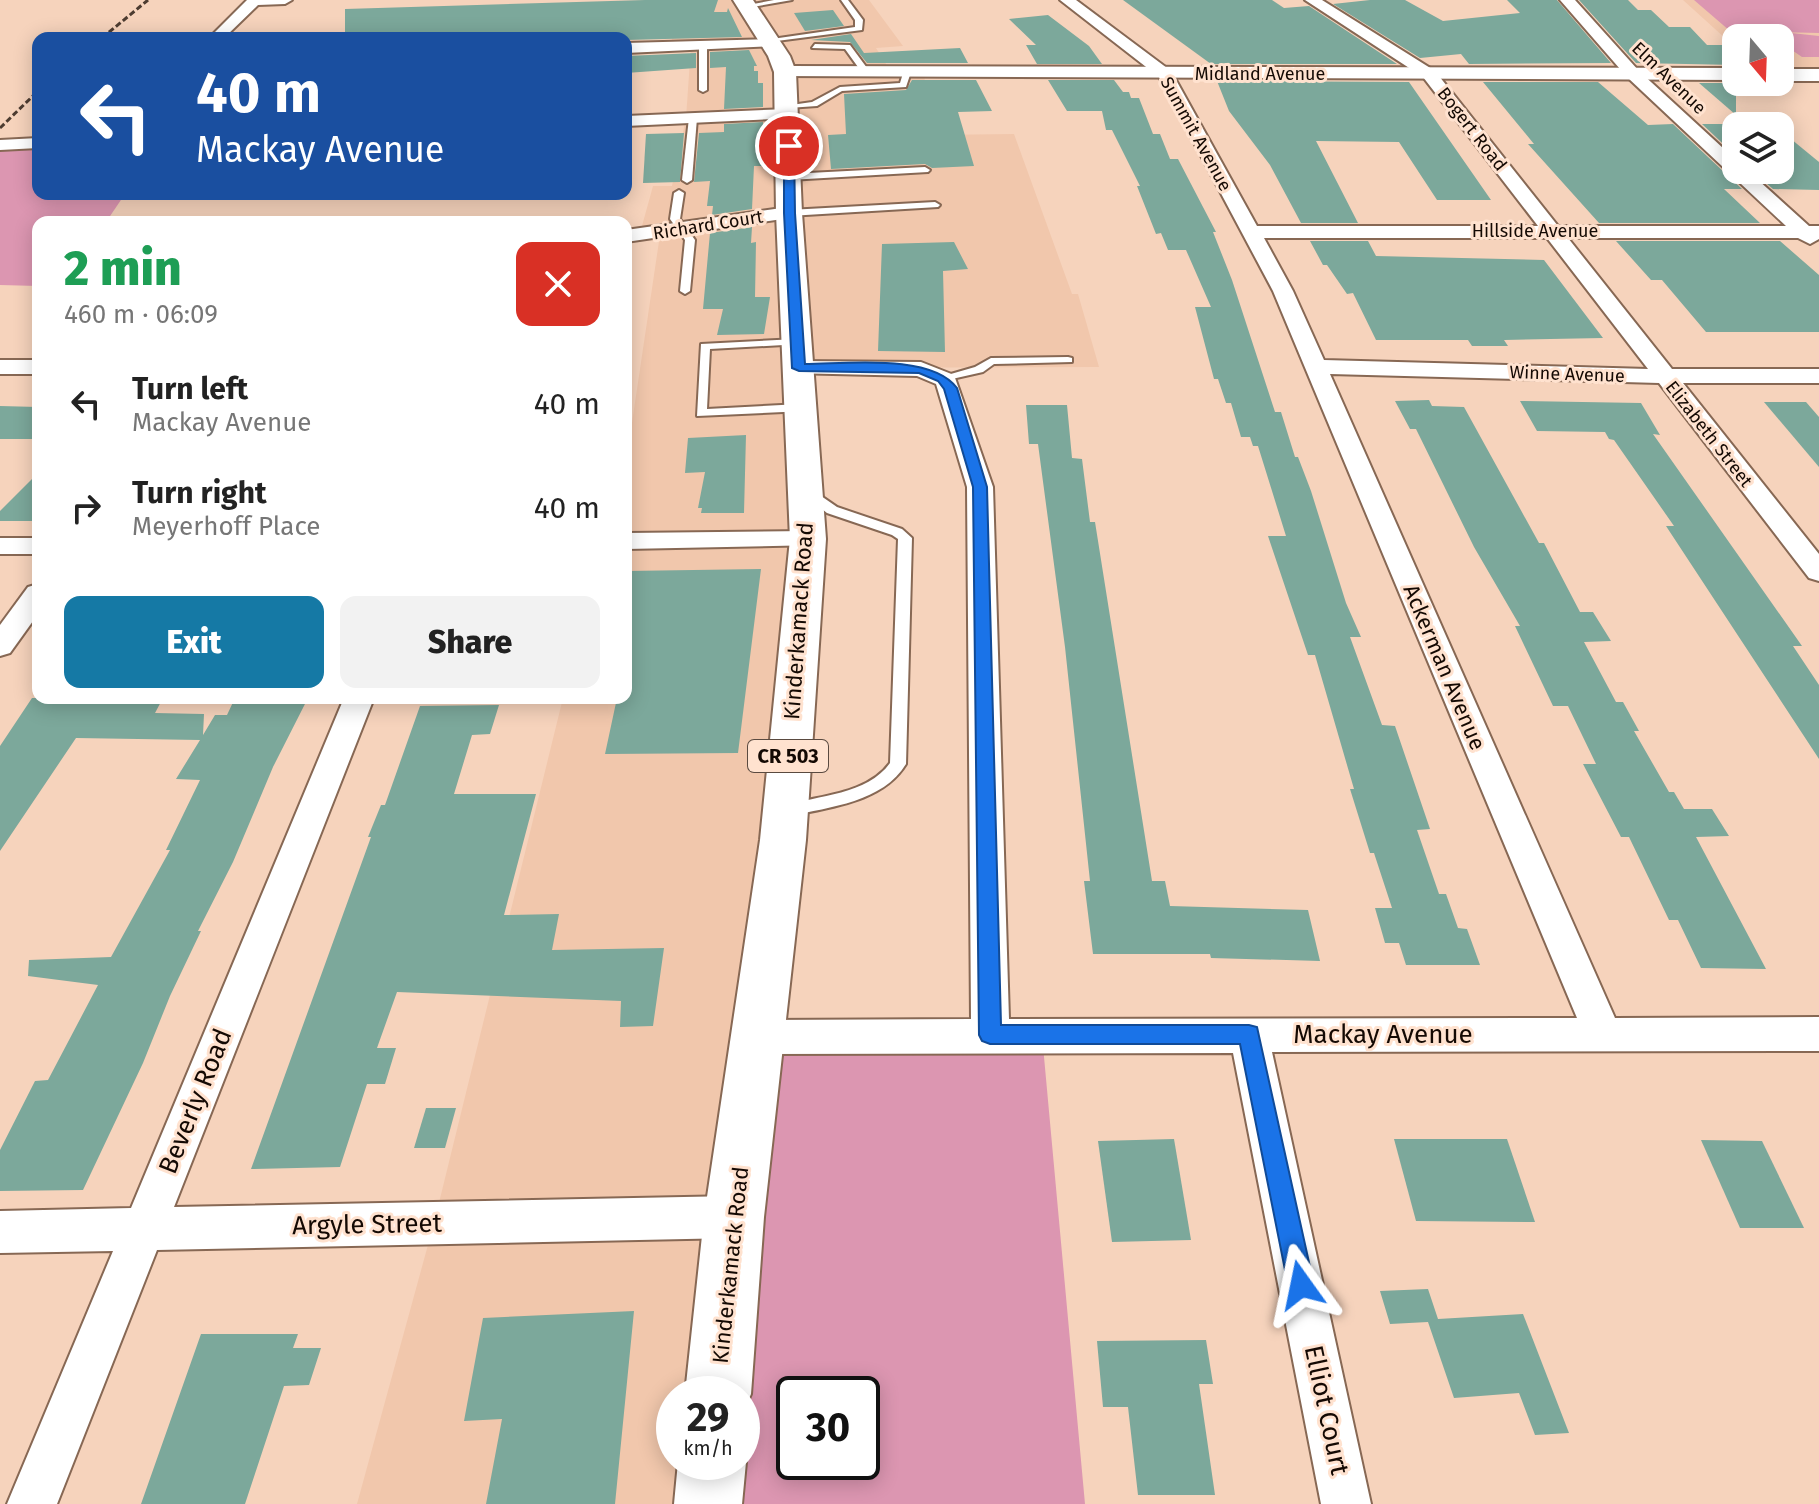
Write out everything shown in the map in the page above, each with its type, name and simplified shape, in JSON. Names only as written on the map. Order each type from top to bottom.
[{"type":"main road","name":"Kinderkamack Road","points":[[720,1376],[734,1217],[785,811],[808,539],[785,72],[745,3]]},
{"type":"main road","points":[[708,1504],[710,1480]]},
{"type":"street","points":[[222,32],[254,0],[285,0]]},
{"type":"street","name":"Summit Avenue","points":[[1067,0],[1165,74],[1287,300]]},
{"type":"street","name":"Bogert Road","points":[[1312,0],[1429,74],[1601,294]]},
{"type":"street","name":"Elm Avenue","points":[[1567,0],[1633,74],[1810,232],[1819,245]]},
{"type":"street","points":[[632,48],[771,44]]},
{"type":"street","name":"Midland Avenue","points":[[785,72],[1722,74]]},
{"type":"street","points":[[1794,75],[1819,75]]},
{"type":"street","points":[[632,121],[788,110]]},
{"type":"street","points":[[0,145],[32,143]]},
{"type":"street","name":"Richard Court","points":[[632,235],[684,228],[789,195]]},
{"type":"street","name":"Hillside Avenue","points":[[1251,232],[1810,232]]},
{"type":"street","name":"Elizabeth Street","points":[[1601,294],[1819,572]]},
{"type":"street","name":"Ackerman Avenue","points":[[1287,300],[1603,1034]]},
{"type":"street","points":[[0,367],[32,367]]},
{"type":"street","name":"Winne Avenue","points":[[1316,367],[1664,376],[1819,376]]},
{"type":"street","points":[[799,373],[932,374],[951,388],[980,487],[990,1035]]},
{"type":"street","points":[[632,541],[808,539]]},
{"type":"street","points":[[0,546],[32,546]]},
{"type":"street","points":[[0,646],[32,601]]},
{"type":"street","name":"Beverly Road","points":[[32,1504],[357,704]]},
{"type":"street","name":"Elliot Court","points":[[1249,1034],[1346,1504]]},
{"type":"street","name":"Mackay Avenue","points":[[756,1037],[1819,1034]]},
{"type":"street","name":"Argyle Street","points":[[0,1232],[734,1217]]},
{"type":"lane","points":[[769,4],[789,0]]},
{"type":"lane","points":[[771,44],[855,30],[861,24],[843,0]]},
{"type":"lane","points":[[745,3],[801,1]]},
{"type":"lane","points":[[771,44],[843,45],[866,72]]},
{"type":"lane","points":[[703,45],[703,90]]},
{"type":"lane","points":[[788,110],[814,104],[840,89],[903,85],[907,72]]},
{"type":"lane","points":[[687,180],[693,118]]},
{"type":"lane","points":[[789,195],[925,170]]},
{"type":"lane","points":[[679,193],[675,219],[690,240],[685,291]]},
{"type":"lane","points":[[789,195],[935,205]]},
{"type":"lane","points":[[705,346],[799,373],[701,413],[705,346]]},
{"type":"lane","points":[[932,374],[979,370],[991,361],[1068,360]]},
{"type":"lane","points":[[785,811],[876,786],[898,764],[905,538],[897,532],[825,507],[805,487]]},
{"type":"shaded area","points":[[671,0],[869,0],[903,46],[876,48],[891,72],[924,73],[930,135],[1014,134],[1072,294],[1078,294],[1099,367],[799,368],[808,539],[720,1376],[656,1376],[656,1480],[710,1480],[708,1504],[357,1504],[434,1223],[562,704],[632,704],[632,423],[661,228],[642,226],[653,186],[672,186],[686,118],[691,46],[672,46]]},
{"type":"shaded area","points":[[1683,0],[1819,0],[1819,71],[1794,71],[1794,24],[1722,24],[1722,35]]},
{"type":"shaded area","points":[[1694,0],[1819,0],[1819,33],[1794,32],[1794,24],[1722,24]]},
{"type":"shaded area","points":[[1794,33],[1819,36],[1819,57],[1802,57],[1794,52]]},
{"type":"shaded area","points":[[0,150],[32,150],[32,200],[121,200],[110,216],[32,216],[32,286],[0,285]]},
{"type":"shaded area","points":[[1042,1035],[1085,1504],[708,1504],[727,1480],[760,1480],[760,1376],[745,1376],[756,1037]]},
{"type":"building","points":[[718,0],[714,12],[727,12],[728,8],[742,37],[632,40],[632,32],[345,32],[345,9]]},
{"type":"building","points":[[1123,0],[1272,0],[1284,8],[1309,6],[1397,64],[1211,64]]},
{"type":"building","points":[[1405,0],[1443,21],[1520,13],[1507,0],[1557,0],[1611,63],[1469,64],[1461,54],[1420,58],[1333,4]]},
{"type":"building","points":[[1579,0],[1628,0],[1638,10],[1651,10],[1669,27],[1690,27],[1707,45],[1722,45],[1722,65],[1636,63]]},
{"type":"building","points":[[833,10],[844,26],[805,31],[794,13]]},
{"type":"building","points":[[1048,15],[1089,46],[1102,64],[1037,64],[1026,45],[1036,45],[1009,19]]},
{"type":"building","points":[[851,34],[864,53],[960,48],[968,63],[867,63],[850,42],[811,40]]},
{"type":"building","points":[[749,50],[757,66],[754,66],[754,71],[758,71],[758,83],[763,83],[763,107],[724,109],[726,67],[710,68],[710,52]]},
{"type":"building","points":[[696,53],[696,68],[632,73],[632,56]]},
{"type":"building","points":[[912,80],[976,80],[992,111],[958,112],[974,166],[932,168],[925,164],[831,169],[828,135],[846,134],[844,94],[906,90]]},
{"type":"building","points":[[1048,80],[1114,80],[1123,92],[1129,92],[1131,98],[1139,98],[1153,134],[1160,134],[1170,159],[1178,159],[1216,232],[1213,232],[1275,412],[1281,412],[1295,457],[1298,457],[1311,491],[1346,603],[1361,637],[1350,637],[1382,725],[1395,726],[1430,829],[1417,830],[1439,894],[1446,894],[1458,928],[1467,929],[1480,965],[1406,965],[1399,943],[1385,943],[1375,908],[1392,908],[1374,853],[1370,853],[1350,789],[1354,789],[1315,655],[1308,655],[1268,536],[1286,536],[1258,446],[1253,446],[1250,437],[1241,437],[1231,403],[1226,403],[1218,379],[1214,379],[1195,307],[1211,307],[1186,250],[1168,250],[1161,233],[1156,234],[1137,186],[1140,186],[1112,130],[1106,130],[1102,111],[1067,111]]},
{"type":"building","points":[[1217,81],[1409,82],[1491,200],[1437,200],[1399,142],[1316,141],[1358,223],[1301,223],[1270,165],[1229,111]]},
{"type":"building","points":[[1483,82],[1598,82],[1648,125],[1673,124],[1722,170],[1722,184],[1737,184],[1742,189],[1724,189],[1760,223],[1599,223],[1528,144],[1534,144]]},
{"type":"building","points":[[1699,83],[1722,83],[1722,96],[1736,96],[1736,112]]},
{"type":"building","points":[[763,122],[763,166],[754,166],[752,209],[712,215],[713,206],[707,206],[710,181],[694,182],[699,133],[724,132],[724,124]]},
{"type":"building","points":[[1702,124],[1722,124],[1722,143]]},
{"type":"building","points":[[684,133],[680,182],[643,183],[646,134]]},
{"type":"building","points":[[1794,141],[1819,162],[1819,190],[1773,189],[1767,184],[1794,184]]},
{"type":"building","points":[[752,227],[751,243],[756,242],[755,297],[770,297],[764,334],[717,335],[723,309],[703,309],[710,233]]},
{"type":"building","points":[[1310,241],[1368,241],[1376,256],[1544,260],[1603,338],[1504,340],[1508,346],[1472,346],[1468,340],[1376,340],[1353,293],[1347,294],[1327,265],[1323,265]]},
{"type":"building","points":[[1616,241],[1780,241],[1819,275],[1819,332],[1706,332],[1662,280],[1651,280]]},
{"type":"building","points":[[954,242],[968,269],[943,271],[945,352],[878,351],[882,244]]},
{"type":"building","points":[[1429,400],[1432,406],[1464,407],[1539,543],[1544,543],[1580,612],[1593,612],[1611,641],[1584,642],[1616,702],[1623,702],[1639,731],[1634,731],[1669,792],[1674,792],[1684,809],[1712,809],[1729,836],[1696,837],[1766,969],[1701,968],[1678,920],[1669,920],[1629,837],[1621,837],[1583,764],[1596,764],[1568,706],[1553,706],[1515,626],[1520,626],[1474,547],[1416,429],[1410,429],[1395,401]]},
{"type":"building","points":[[1520,401],[1641,403],[1660,435],[1653,434],[1802,646],[1793,646],[1819,685],[1819,759],[1666,526],[1674,526],[1614,440],[1609,439],[1605,432],[1537,431]]},
{"type":"building","points":[[1764,402],[1806,402],[1819,417],[1819,467]]},
{"type":"building","points":[[1026,405],[1067,405],[1072,458],[1082,459],[1090,522],[1095,522],[1152,881],[1165,881],[1170,906],[1308,910],[1320,961],[1211,958],[1210,954],[1093,954],[1084,881],[1090,881],[1065,647],[1038,444],[1029,444]]},
{"type":"building","points":[[0,406],[32,407],[32,439],[0,439]]},
{"type":"building","points":[[746,435],[744,513],[701,513],[702,508],[698,508],[705,472],[685,473],[688,438]]},
{"type":"building","points":[[32,479],[32,521],[0,521],[0,511]]},
{"type":"building","points":[[761,569],[738,753],[605,754],[616,704],[632,704],[632,571]]},
{"type":"building","points":[[32,698],[32,704],[160,704],[155,713],[204,714],[203,735],[215,715],[227,715],[232,704],[305,704],[198,931],[201,931],[143,1063],[83,1190],[0,1191],[0,1150],[35,1081],[48,1080],[98,985],[28,976],[29,960],[111,957],[170,850],[166,850],[200,780],[176,779],[200,740],[76,738],[0,851],[0,746]]},
{"type":"building","points":[[499,705],[490,734],[472,735],[454,794],[536,794],[504,915],[559,914],[552,950],[664,948],[653,1026],[620,1027],[621,1001],[397,992],[377,1048],[396,1048],[385,1084],[367,1084],[340,1167],[251,1169],[371,837],[368,837],[381,805],[385,805],[420,706]]},
{"type":"building","points":[[426,1108],[456,1108],[445,1148],[414,1148]]},
{"type":"building","points":[[1174,1139],[1191,1240],[1112,1242],[1098,1141]]},
{"type":"building","points":[[1394,1139],[1507,1139],[1535,1222],[1416,1221]]},
{"type":"building","points":[[1701,1140],[1762,1141],[1804,1228],[1740,1228]]},
{"type":"building","points":[[1428,1289],[1438,1319],[1523,1314],[1569,1433],[1535,1435],[1519,1393],[1454,1398],[1428,1322],[1390,1324],[1380,1291]]},
{"type":"building","points":[[634,1311],[615,1504],[486,1504],[502,1419],[464,1421],[483,1318]]},
{"type":"building","points":[[201,1334],[298,1334],[293,1348],[321,1348],[309,1385],[284,1386],[245,1504],[141,1504]]},
{"type":"building","points":[[1206,1340],[1213,1384],[1199,1384],[1215,1495],[1138,1495],[1128,1407],[1103,1407],[1097,1341]]},
{"type":"railway","points":[[109,32],[148,0]]},
{"type":"railway","points":[[0,128],[32,97]]},
{"type":"route","points":[[789,146],[789,213],[799,368],[921,369],[943,378],[951,388],[980,487],[990,1035],[1249,1034],[1301,1285]]}]
